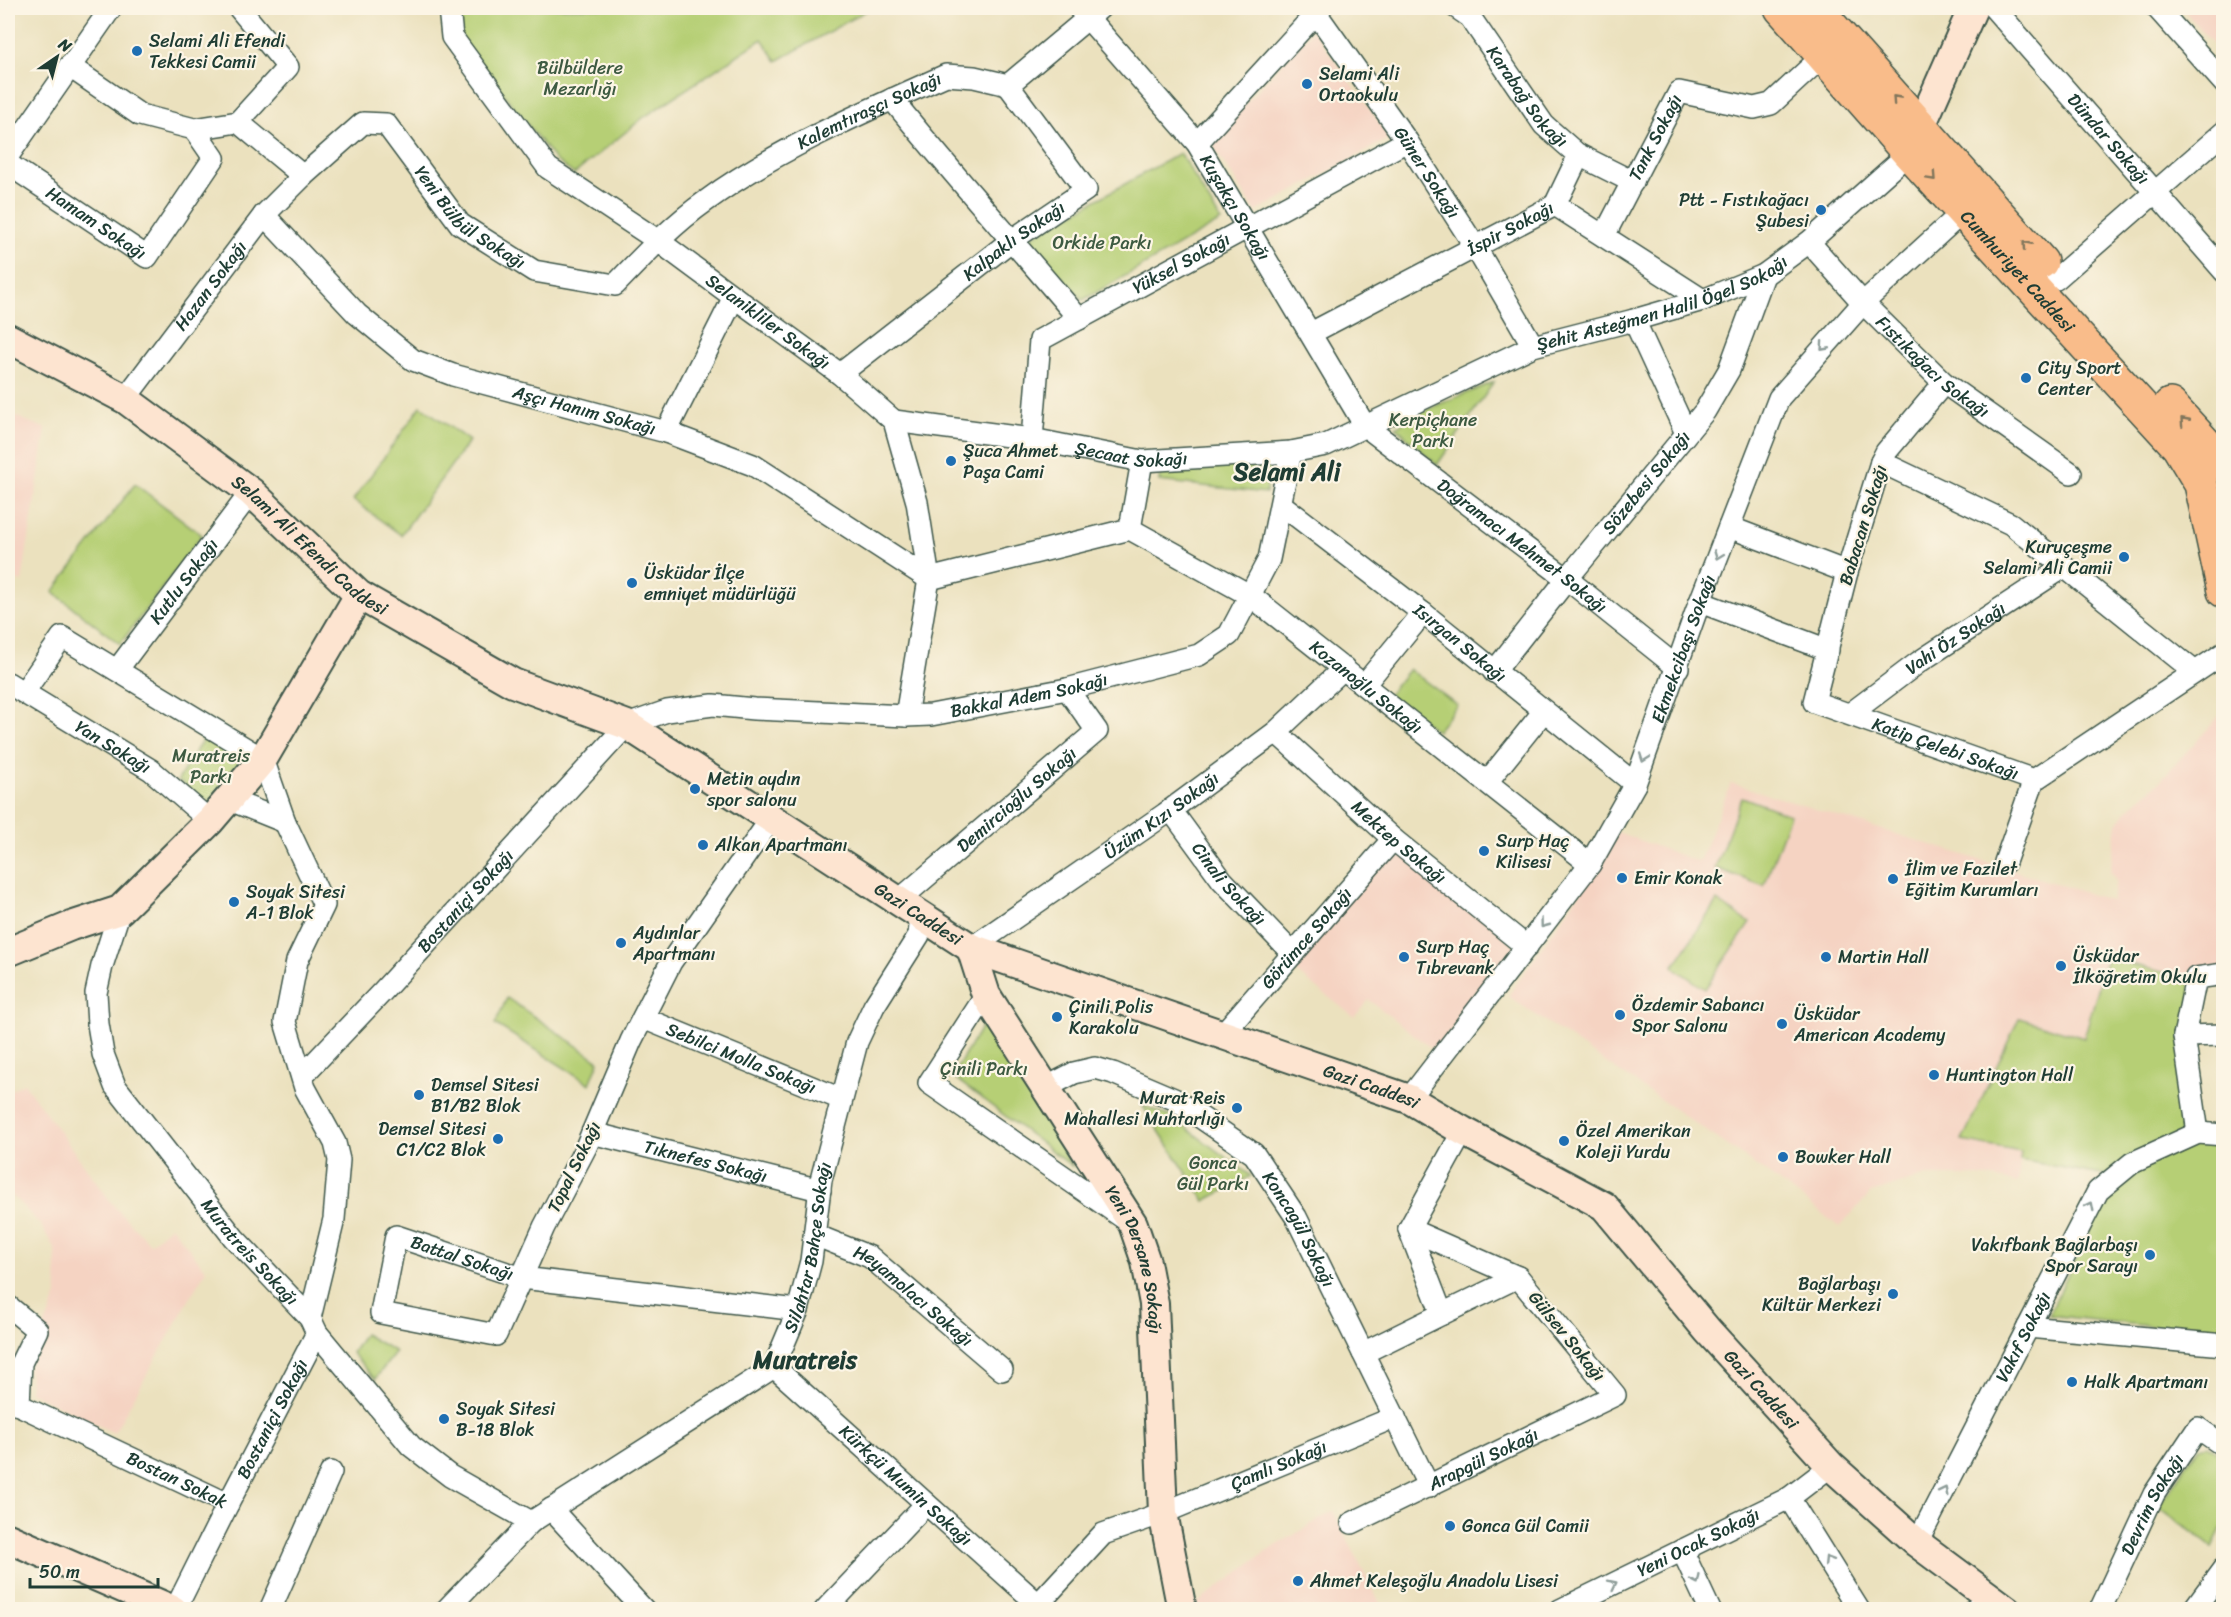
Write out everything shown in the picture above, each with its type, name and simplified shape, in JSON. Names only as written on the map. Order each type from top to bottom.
[{"type":"main road","name":"Cumhuriyet Caddesi","points":[[1781,8],[1824,55],[1915,140],[2056,279],[2223,464]]},
{"type":"main road","name":"Cumhuriyet Caddesi","points":[[1815,8],[1915,140],[1964,211],[2178,446],[2201,484],[2223,591]]},
{"type":"street","points":[[8,156],[111,8]]},
{"type":"street","points":[[69,66],[140,115],[194,129],[238,122],[288,67],[239,8]]},
{"type":"street","name":"Selanikliler Sokağı","points":[[449,8],[452,38],[548,168],[657,240],[840,374],[894,421]]},
{"type":"street","name":"Karabağ Sokağı","points":[[1457,8],[1470,17],[1544,125],[1579,155],[1633,182]]},
{"type":"street","points":[[1915,140],[1973,8]]},
{"type":"street","name":"Dündar Sokağı","points":[[1994,8],[2223,272]]},
{"type":"street","points":[[2157,8],[2223,83]]},
{"type":"street","points":[[1197,143],[1316,9]]},
{"type":"street","name":"Güner Sokağı","points":[[1316,9],[1407,141],[1476,248],[1533,346]]},
{"type":"street","points":[[1008,85],[1089,11]]},
{"type":"street","name":"Kuşakçı Sokağı","points":[[1089,11],[1197,143],[1365,426]]},
{"type":"street","name":"Tank Sokağı","points":[[1604,236],[1679,92],[1754,108],[1771,104],[1824,55]]},
{"type":"street","name":"Kalemtıraşçı Sokağı","points":[[657,240],[706,200],[777,156],[946,75],[974,77],[1008,85]]},
{"type":"street","name":"Kalpaklı Sokağı","points":[[840,374],[1012,240],[1086,190],[1008,85]]},
{"type":"street","points":[[892,99],[945,166],[1079,319]]},
{"type":"street","points":[[238,122],[303,176]]},
{"type":"street","name":"Yeni Bülbül Sokağı","points":[[303,176],[363,123],[386,123],[460,224],[534,271],[615,285],[657,240]]},
{"type":"street","name":"Hamam Sokağı","points":[[8,164],[147,257],[214,158],[194,129]]},
{"type":"street","points":[[2056,279],[2223,132]]},
{"type":"street","name":"Şehit Asteğmen Halil Ögel Sokağı","points":[[1365,426],[1533,346],[1703,300],[1764,275],[1809,242],[1915,140]]},
{"type":"street","name":"Yüksel Sokağı","points":[[1032,439],[1040,340],[1407,141]]},
{"type":"street","name":"Karabağ Sokağı","points":[[1554,205],[1579,155]]},
{"type":"street","name":"Hazan Sokağı","points":[[125,399],[264,215],[303,176]]},
{"type":"street","name":"İspir Sokağı","points":[[1311,333],[1554,205],[1703,300]]},
{"type":"street","name":"Ekmekcibaşı Sokağı","points":[[1409,1099],[1590,864],[1635,784],[1700,602],[1779,398],[1863,303],[1964,211]]},
{"type":"street","name":"Aşçı Hanım Sokağı","points":[[264,215],[357,314],[413,360],[453,375],[666,432],[753,465],[929,579]]},
{"type":"street","name":"Fıstıkağacı Sokağı","points":[[1809,242],[1863,303],[1944,383],[2070,473]]},
{"type":"street","name":"Sözebesi Sokağı","points":[[1494,672],[1705,411],[1729,370],[1764,275]]},
{"type":"street","points":[[666,432],[734,297]]},
{"type":"street","points":[[1634,320],[1686,433]]},
{"type":"street","name":"Selami Ali Efendi Caddesi","points":[[8,338],[125,399],[251,492],[359,596],[513,683],[627,725]]},
{"type":"street","name":"Babacan Sokağı","points":[[1814,702],[1847,572],[1881,462],[1886,452],[1944,383]]},
{"type":"street","points":[[894,421],[917,502],[929,579],[906,716]]},
{"type":"street","name":"Şecaat Sokağı","points":[[894,421],[1032,439],[1142,461],[1291,452],[1326,445],[1365,426]]},
{"type":"street","name":"Doğramacı Mehmet Sokağı","points":[[1365,426],[1568,579],[1678,668]]},
{"type":"street","points":[[2178,446],[2223,470]]},
{"type":"street","name":"Bakkal Adem Sokağı","points":[[627,725],[667,711],[713,705],[906,716],[931,715],[1067,689],[1199,655],[1229,635],[1269,559],[1282,505],[1291,452]]},
{"type":"street","points":[[929,579],[1130,529],[1142,461]]},
{"type":"street","points":[[1881,462],[2011,524],[2195,672]]},
{"type":"street","name":"Kutlu Sokağı","points":[[117,670],[251,492]]},
{"type":"street","name":"Isırgan Sokağı","points":[[1282,505],[1422,613],[1635,784]]},
{"type":"street","points":[[1729,527],[1847,572]]},
{"type":"street","name":"Kozanoğlu Sokağı","points":[[1130,529],[1251,596],[1590,864]]},
{"type":"street","name":"Vahi Öz Sokağı","points":[[1850,714],[1919,662],[2064,567]]},
{"type":"street","points":[[10,946],[120,910],[210,822],[263,759],[359,596]]},
{"type":"street","points":[[1700,602],[1828,650]]},
{"type":"street","points":[[1364,685],[1422,613]]},
{"type":"street","points":[[16,688],[62,637],[263,759]]},
{"type":"street","name":"Katip Çelebi Sokağı","points":[[1814,702],[2034,780],[2223,653]]},
{"type":"street","name":"Üzüm Kızı Sokağı","points":[[971,948],[1171,810],[1276,732],[1344,669]]},
{"type":"street","name":"Yan Sokağı","points":[[16,688],[152,770],[210,822]]},
{"type":"street","name":"Demircioğlu Sokağı","points":[[909,908],[1096,731],[1067,689]]},
{"type":"street","points":[[1487,782],[1544,711]]},
{"type":"street","name":"Gazi Caddesi","points":[[627,725],[971,948],[1409,1099],[1463,1131],[1604,1206],[1708,1331],[1831,1466],[1917,1544],[1991,1606]]},
{"type":"street","name":"Bostaniçi Sokağı","points":[[303,1075],[627,725]]},
{"type":"street","name":"Mektep Sokağı","points":[[1276,732],[1393,839],[1527,947]]},
{"type":"street","name":"Bostaniçi Sokağı","points":[[228,1504],[313,1326],[334,1219],[339,1160],[335,1143],[305,1088],[303,1075],[285,1022],[297,961],[324,905],[285,822],[263,759]]},
{"type":"street","points":[[2005,862],[2034,780]]},
{"type":"street","points":[[230,800],[285,822]]},
{"type":"street","name":"Cinali Sokağı","points":[[1171,810],[1222,880],[1293,954]]},
{"type":"street","name":"Topal Sokağı","points":[[522,1278],[544,1227],[592,1133],[643,1018],[671,962],[771,819]]},
{"type":"street","name":"Görümce Sokağı","points":[[1221,1036],[1393,839]]},
{"type":"street","name":"Silahtar Bahçe Sokağı","points":[[774,1367],[798,1310],[816,1234],[820,1190],[857,1042],[874,1006],[919,936],[909,908]]},
{"type":"street","name":"Muratreis Sokağı","points":[[120,910],[96,993],[98,1024],[104,1054],[115,1086],[234,1238],[313,1326],[411,1446],[450,1476],[531,1522]]},
{"type":"street","name":"Yeni Dersane Sokağı","points":[[971,948],[986,995],[1133,1224],[1146,1262],[1155,1304],[1163,1513],[1182,1610]]},
{"type":"street","points":[[2198,1133],[2184,1036],[2196,978],[2223,974]]},
{"type":"street","points":[[986,995],[929,1083],[1133,1224]]},
{"type":"street","name":"Sebilci Molla Sokağı","points":[[643,1018],[841,1099]]},
{"type":"street","points":[[2184,1036],[2223,1035]]},
{"type":"street","name":"Koncagül Sokağı","points":[[1045,1088],[1074,1073],[1095,1068],[1113,1072],[1174,1099],[1254,1154],[1296,1217],[1429,1487]]},
{"type":"street","points":[[1442,1314],[1409,1229],[1463,1131]]},
{"type":"street","name":"Tıknefes Sokağı","points":[[592,1133],[820,1190]]},
{"type":"street","name":"Vakıf Sokağı","points":[[1917,1544],[2098,1191],[2132,1163],[2198,1133],[2223,1135]]},
{"type":"street","name":"Gülsev Sokağı","points":[[1409,1229],[1518,1277],[1615,1395]]},
{"type":"street","name":"Heyamolacı Sokağı","points":[[816,1234],[870,1257],[1002,1370]]},
{"type":"street","name":"Battal Sokağı","points":[[396,1236],[522,1278],[496,1335],[381,1313],[396,1236]]},
{"type":"street","name":"Gülsev Sokağı","points":[[1363,1353],[1518,1277]]},
{"type":"street","points":[[522,1278],[798,1310]]},
{"type":"street","points":[[8,1306],[37,1330],[21,1363],[14,1404]]},
{"type":"street","points":[[2028,1327],[2223,1345]]},
{"type":"street","points":[[446,1610],[531,1522],[774,1367]]},
{"type":"street","name":"Kürkçü Mumin Sokağı","points":[[774,1367],[926,1504],[1035,1607]]},
{"type":"street","name":"Arapgül Sokağı","points":[[1352,1523],[1615,1395]]},
{"type":"street","name":"Bostan Sokak","points":[[14,1404],[228,1504],[174,1610]]},
{"type":"street","name":"Çamlı Sokağı","points":[[1035,1607],[1103,1534],[1163,1513],[1395,1417]]},
{"type":"street","name":"Devrim Sokağı","points":[[2100,1610],[2154,1494],[2198,1428],[2223,1446]]},
{"type":"street","name":"Yeni Ocak Sokağı","points":[[1560,1610],[1789,1498],[1831,1466]]},
{"type":"street","points":[[270,1610],[331,1472]]},
{"type":"street","points":[[1789,1498],[1859,1610]]},
{"type":"street","points":[[825,1610],[926,1504]]},
{"type":"street","points":[[551,1509],[644,1610]]},
{"type":"street","points":[[8,1538],[174,1610]]},
{"type":"street","points":[[1682,1550],[1710,1610]]},
{"type":"street","points":[[2193,1610],[2223,1568]]},
{"type":"shaded area","points":[[2182,8],[2223,8],[2223,56]]},
{"type":"shaded area","name":"Selami Ali Ortaokulu","points":[[1313,30],[1390,138],[1256,212],[1210,142]]},
{"type":"shaded area","points":[[8,413],[46,429],[22,582],[8,578]]},
{"type":"shaded area","name":"Üsküdar American Academy","points":[[2223,712],[2223,970],[2190,979],[2107,958],[2084,1039],[1962,1141],[2021,1152],[2018,1183],[1982,1176],[1925,1176],[1871,1193],[1839,1227],[1724,1143],[1508,996],[1577,897],[1617,832],[1699,862],[1731,783],[2112,901],[2116,880],[2110,872],[2117,824],[2126,811],[2158,783]]},
{"type":"shaded area","name":"Surp Haç Tıbrevank","points":[[1394,846],[1518,947],[1435,1051],[1369,1000],[1354,1017],[1290,967]]},
{"type":"shaded area","points":[[24,1083],[114,1206],[150,1244],[171,1226],[206,1270],[114,1433],[30,1392],[29,1366],[57,1295],[55,1249],[40,1224],[8,1191],[8,1092]]},
{"type":"shaded area","name":"Ahmet Keleşoğlu Anadolu Lisesi","points":[[1333,1511],[1383,1609],[1188,1610],[1266,1552]]},
{"type":"green space","name":"Bülbüldere Mezarlığı","points":[[456,8],[871,8],[777,61],[762,39],[644,117],[574,174],[555,160],[459,37]]},
{"type":"green space","name":"Orkide Parkı","points":[[1180,153],[1221,221],[1083,300],[1027,239]]},
{"type":"green space","name":"Kerpiçhane Parkı","points":[[1494,382],[1437,465],[1396,427],[1420,412]]},
{"type":"green space","points":[[421,406],[469,441],[401,535],[353,500]]},
{"type":"green space","points":[[1273,458],[1266,493],[1159,481],[1161,464]]},
{"type":"green space","points":[[135,484],[202,535],[120,644],[53,592]]},
{"type":"green space","points":[[1409,669],[1457,705],[1437,731],[1388,695]]},
{"type":"green space","name":"Muratreis Parkı","points":[[206,734],[239,754],[240,763],[209,803],[178,780]]},
{"type":"green space","points":[[1742,797],[1790,815],[1764,886],[1715,868]]},
{"type":"green space","points":[[1717,901],[1750,923],[1705,989],[1673,967]]},
{"type":"green space","points":[[2107,958],[2190,979],[2193,1131],[2107,1176],[2020,1160],[2021,1152],[1962,1141],[2019,1018],[2084,1038]]},
{"type":"green space","points":[[507,998],[599,1061],[590,1084],[495,1024]]},
{"type":"green space","name":"Çinili Parkı","points":[[984,1023],[1073,1167],[952,1076]]},
{"type":"green space","name":"Gonca Gül Parkı","points":[[1142,1105],[1171,1117],[1251,1176],[1205,1201]]},
{"type":"green space","name":"Vakıfbank Bağlarbaşı Spor Sarayı","points":[[2195,1142],[2223,1144],[2223,1334],[2049,1315],[2105,1196],[2135,1169]]},
{"type":"green space","points":[[364,1334],[396,1352],[375,1379],[352,1353]]},
{"type":"green space","points":[[2208,1445],[2223,1456],[2223,1525],[2212,1547],[2158,1506],[2199,1447]]},
{"type":"place","name":"Selami Ali Efendi Tekkesi Camii","points":[[137,51]]},
{"type":"place","name":"Selami Ali Ortaokulu","points":[[1307,84]]},
{"type":"place","name":"Ptt - Fıstıkağacı Şubesi","points":[[1821,210]]},
{"type":"place","name":"City Sport Center","points":[[2026,378]]},
{"type":"place","name":"Şuca Ahmet Paşa Cami","points":[[951,461]]},
{"type":"place","name":"Kuruçeşme Selami Ali Camii","points":[[2124,557]]},
{"type":"place","name":"Üsküdar İlçe emniyet müdürlüğü","points":[[632,583]]},
{"type":"place","name":"Metin aydın spor salonu","points":[[695,789]]},
{"type":"place","name":"Alkan Apartmanı","points":[[703,845]]},
{"type":"place","name":"Surp Haç Kilisesi","points":[[1484,851]]},
{"type":"place","name":"Emir Konak","points":[[1622,878]]},
{"type":"place","name":"İlim ve Fazilet Eğitim Kurumları","points":[[1893,879]]},
{"type":"place","name":"Soyak Sitesi A-1 Blok","points":[[234,902]]},
{"type":"place","name":"Aydınlar Apartmanı","points":[[621,943]]},
{"type":"place","name":"Surp Haç Tıbrevank","points":[[1404,957]]},
{"type":"place","name":"Martin Hall","points":[[1826,957]]},
{"type":"place","name":"Üsküdar İlköğretim Okulu","points":[[2061,966]]},
{"type":"place","name":"Özdemir Sabancı Spor Salonu","points":[[1620,1015]]},
{"type":"place","name":"Çinili Polis Karakolu","points":[[1057,1017]]},
{"type":"place","name":"Üsküdar American Academy","points":[[1782,1024]]},
{"type":"place","name":"Huntington Hall","points":[[1934,1075]]},
{"type":"place","name":"Demsel Sitesi B1/B2 Blok","points":[[419,1095]]},
{"type":"place","name":"Murat Reis Mahallesi Muhtarlığı","points":[[1237,1108]]},
{"type":"place","name":"Demsel Sitesi C1/C2 Blok","points":[[498,1139]]},
{"type":"place","name":"Özel Amerikan Koleji Yurdu","points":[[1564,1141]]},
{"type":"place","name":"Bowker Hall","points":[[1783,1157]]},
{"type":"place","name":"Vakıfbank Bağlarbaşı Spor Sarayı","points":[[2150,1255]]},
{"type":"place","name":"Bağlarbaşı Kültür Merkezi","points":[[1893,1294]]},
{"type":"place","name":"Halk Apartmanı","points":[[2072,1382]]},
{"type":"place","name":"Soyak Sitesi B-18 Blok","points":[[444,1419]]},
{"type":"place","name":"Gonca Gül Camii","points":[[1450,1526]]},
{"type":"place","name":"Ahmet Keleşoğlu Anadolu Lisesi","points":[[1298,1581]]},
{"type":"district","name":"Selami Ali","points":[[1287,472]]},
{"type":"district","name":"Muratreis","points":[[805,1360]]}]
